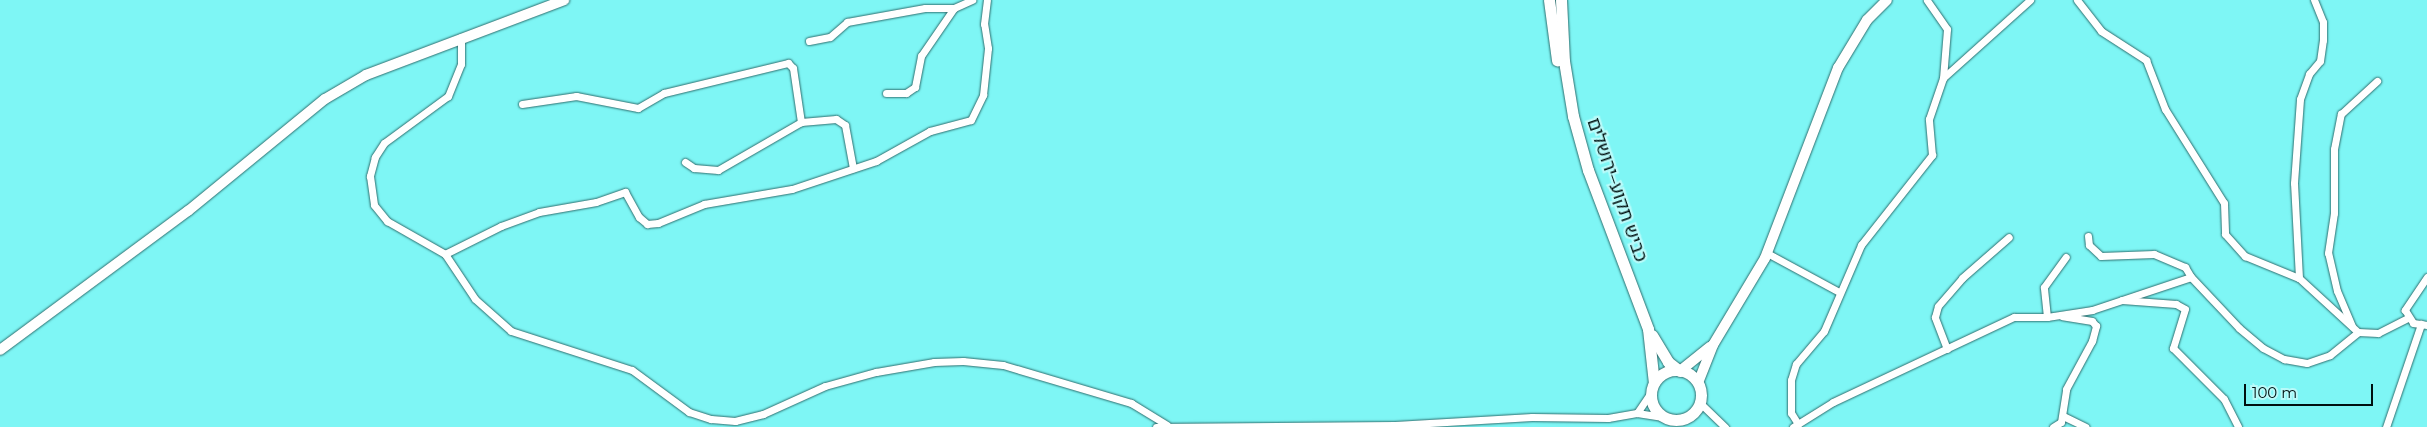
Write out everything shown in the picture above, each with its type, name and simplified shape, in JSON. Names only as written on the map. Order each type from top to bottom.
[{"type":"main road","points":[[0,350],[188,212],[325,99],[366,75],[461,37],[564,0]]},
{"type":"main road","points":[[1549,0],[1560,80],[1570,95]]},
{"type":"main road","name":"כביש תקוע–ירושלים","points":[[1561,0],[1570,95],[1588,170],[1648,330],[1668,362],[1680,371]]},
{"type":"main road","points":[[1713,345],[1680,371],[1666,373],[1653,387],[1654,406],[1663,416],[1680,424],[1692,414],[1700,403],[1698,383],[1713,345],[1767,253],[1838,68],[1867,20],[1887,0]]},
{"type":"main road","name":"כביש תקוע–ירושלים","points":[[1648,330],[1653,387]]},
{"type":"main road","points":[[1680,371],[1698,383]]},
{"type":"main road","points":[[1692,414],[1692,427]]},
{"type":"street","points":[[809,41],[830,37],[847,22],[925,8],[954,8],[972,0]]},
{"type":"street","points":[[445,254],[531,215],[596,202],[625,192],[639,217],[647,224],[658,224],[704,204],[792,189],[876,161],[930,131],[971,120],[983,95],[988,48],[984,24],[987,0]]},
{"type":"street","points":[[1927,0],[1947,29],[1943,78],[1929,118],[1932,155],[1878,219],[1839,292],[1824,331],[1796,364],[1791,380],[1791,413],[1795,426],[1833,402],[2014,317],[2047,317],[2092,310],[2191,277]]},
{"type":"street","points":[[1943,78],[2030,0]]},
{"type":"street","points":[[2078,0],[2101,31],[2146,60],[2166,109],[2224,203],[2226,234],[2245,256],[2299,278],[2356,330],[2378,333],[2407,318],[2424,325],[2386,427]]},
{"type":"street","points":[[2299,278],[2294,183],[2300,99],[2309,74],[2320,61],[2323,40],[2323,22],[2314,0]]},
{"type":"street","points":[[886,93],[906,93],[915,87],[921,56],[954,8]]},
{"type":"street","points":[[461,37],[461,64],[448,96],[384,143],[375,157],[370,176],[374,205],[387,221],[445,254],[475,299],[511,331],[632,370],[689,412],[711,419],[735,421],[763,414],[825,386],[876,372],[934,362],[963,361],[1003,365],[1131,403],[1167,425]]},
{"type":"street","points":[[522,104],[576,96],[638,108],[664,93],[788,62],[793,68],[801,122]]},
{"type":"street","points":[[2356,330],[2337,291],[2328,253],[2334,213],[2334,149],[2342,114],[2377,80]]},
{"type":"street","points":[[685,162],[694,168],[718,170],[801,122],[836,119],[845,125],[853,168]]},
{"type":"street","points":[[2088,236],[2089,245],[2101,256],[2154,254],[2185,267],[2191,277],[2239,328],[2263,348],[2284,358],[2315,360],[2330,355],[2356,330]]},
{"type":"street","points":[[1947,349],[1934,317],[1938,306],[1962,278],[2009,237]]},
{"type":"street","points":[[1767,253],[1839,292]]},
{"type":"street","points":[[2047,317],[2044,287],[2066,257]]},
{"type":"street","points":[[2407,318],[2405,310],[2427,277]]},
{"type":"street","points":[[2119,300],[2176,304],[2185,309],[2173,348],[2224,399],[2238,427]]},
{"type":"street","points":[[2057,315],[2092,321],[2096,326],[2066,389],[2062,416],[2057,426]]},
{"type":"street","points":[[1637,413],[1653,387]]},
{"type":"street","points":[[1700,403],[1725,427]]},
{"type":"street","points":[[1156,427],[1167,425],[1395,425],[1532,418],[1608,418],[1637,413],[1663,416]]},
{"type":"street","points":[[2062,416],[2086,427]]}]
